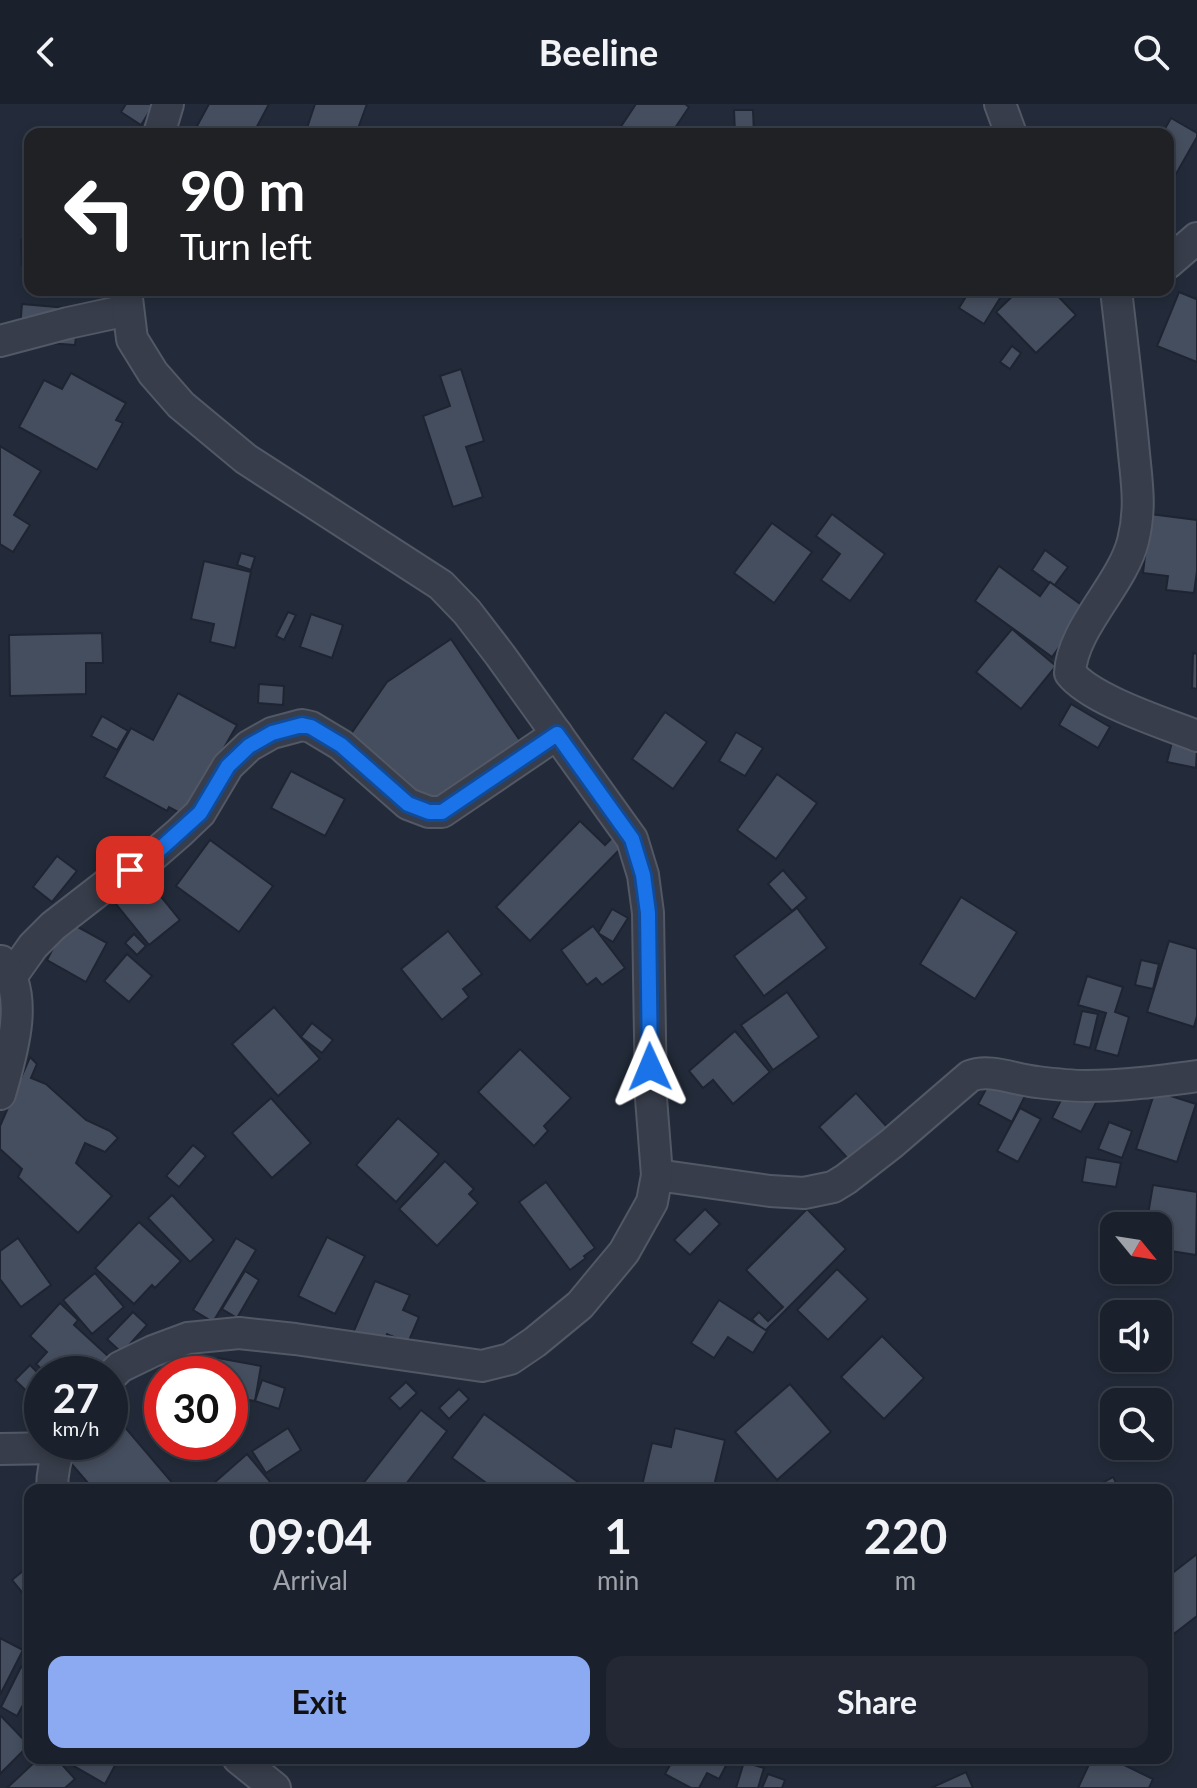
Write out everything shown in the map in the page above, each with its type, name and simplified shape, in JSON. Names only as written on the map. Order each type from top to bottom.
[{"type":"street","points":[[161,128],[168,104]]},
{"type":"street","points":[[1000,104],[1009,128]]},
{"type":"street","points":[[1174,258],[1197,238]]},
{"type":"street","points":[[1117,296],[1139,498],[1136,526],[1120,570],[1079,641],[1072,657],[1070,673],[1109,701],[1197,736]]},
{"type":"street","points":[[0,341],[68,323],[127,300],[132,339],[153,373],[181,405],[246,459],[441,585],[467,612],[632,839],[643,875],[648,913],[651,1098],[657,1175],[652,1202],[624,1252],[580,1305],[510,1359],[482,1366],[239,1333],[188,1338],[128,1363]]},
{"type":"street","points":[[0,1094],[15,1029],[17,997],[5,968],[111,881],[149,859],[179,833],[200,813],[228,766],[249,746],[272,733],[302,725],[311,727],[341,745],[408,804],[429,812],[442,812],[557,734]]},
{"type":"street","points":[[657,1175],[770,1191],[819,1191],[846,1179],[970,1076],[978,1073],[1086,1086],[1197,1076]]},
{"type":"street","points":[[0,1449],[24,1447]]},
{"type":"street","points":[[52,1484],[57,1460]]},
{"type":"street","points":[[245,1764],[275,1788]]},
{"type":"building","points":[[126,104],[153,106],[141,125],[121,112]]},
{"type":"building","points":[[209,104],[269,104],[256,128],[197,126]]},
{"type":"building","points":[[315,104],[367,104],[358,128],[307,128]]},
{"type":"building","points":[[636,104],[685,104],[689,107],[675,128],[620,128]]},
{"type":"building","points":[[734,110],[753,110],[754,128],[735,128]]},
{"type":"building","points":[[1171,118],[1197,133],[1176,174],[1174,128],[1165,128]]},
{"type":"building","points":[[21,240],[24,240],[24,265],[22,265]]},
{"type":"building","points":[[1179,292],[1197,297],[1197,362],[1157,346]]},
{"type":"building","points":[[966,296],[1001,296],[984,324],[959,308]]},
{"type":"building","points":[[1013,296],[1058,296],[1076,315],[1036,353],[996,312]]},
{"type":"building","points":[[22,304],[79,309],[75,345],[19,341]]},
{"type":"building","points":[[1012,346],[1021,353],[1010,369],[1000,362]]},
{"type":"building","points":[[461,369],[484,441],[466,447],[483,497],[453,507],[423,416],[450,406],[440,376]]},
{"type":"building","points":[[71,373],[126,403],[116,420],[123,423],[97,470],[19,427],[44,380],[62,389]]},
{"type":"building","points":[[0,446],[41,471],[14,515],[30,525],[13,552],[0,544]]},
{"type":"building","points":[[832,514],[885,554],[850,601],[821,580],[840,554],[816,536]]},
{"type":"building","points":[[1150,514],[1197,520],[1194,593],[1166,590],[1168,576],[1143,573]]},
{"type":"building","points":[[772,523],[812,552],[774,603],[734,573]]},
{"type":"building","points":[[1045,550],[1068,567],[1054,586],[1032,570]]},
{"type":"building","points":[[241,553],[255,557],[251,570],[237,565]]},
{"type":"building","points":[[204,561],[251,572],[235,648],[210,642],[214,624],[191,619]]},
{"type":"building","points":[[999,566],[1040,596],[1050,582],[1087,609],[1052,657],[975,601]]},
{"type":"building","points":[[288,612],[296,615],[284,640],[276,636]]},
{"type":"building","points":[[311,614],[343,625],[332,658],[300,647]]},
{"type":"building","points":[[1012,629],[1056,666],[1021,709],[976,672]]},
{"type":"building","points":[[102,633],[103,663],[86,663],[86,694],[10,696],[9,635]]},
{"type":"building","points":[[451,639],[523,745],[432,813],[344,744],[387,682]]},
{"type":"building","points":[[1193,653],[1197,654],[1197,689],[1192,688]]},
{"type":"building","points":[[259,684],[284,686],[283,705],[258,703]]},
{"type":"building","points":[[178,693],[237,725],[220,755],[195,821],[169,807],[167,811],[104,777],[131,728],[153,740]]},
{"type":"building","points":[[1071,704],[1110,727],[1098,748],[1059,725]]},
{"type":"building","points":[[665,712],[707,742],[673,789],[632,759]]},
{"type":"building","points":[[102,716],[128,731],[117,750],[91,736]]},
{"type":"building","points":[[736,732],[763,748],[745,776],[719,761]]},
{"type":"building","points":[[1172,742],[1197,747],[1196,768],[1167,762]]},
{"type":"building","points":[[291,771],[345,799],[325,836],[271,808]]},
{"type":"building","points":[[777,774],[817,803],[776,859],[737,830]]},
{"type":"building","points":[[580,821],[605,845],[615,835],[625,844],[530,941],[496,907]]},
{"type":"building","points":[[210,840],[273,886],[239,932],[176,886]]},
{"type":"building","points":[[57,856],[77,871],[52,902],[33,887]]},
{"type":"building","points":[[783,870],[807,898],[792,911],[768,884]]},
{"type":"building","points":[[146,878],[180,920],[149,945],[115,903]]},
{"type":"building","points":[[961,897],[1017,932],[975,999],[920,964]]},
{"type":"building","points":[[797,908],[827,948],[764,996],[734,956]]},
{"type":"building","points":[[612,909],[628,918],[613,942],[598,933]]},
{"type":"building","points":[[67,921],[107,943],[86,982],[47,960]]},
{"type":"building","points":[[593,926],[625,968],[602,985],[596,978],[587,985],[561,950]]},
{"type":"building","points":[[448,931],[482,974],[463,989],[469,997],[442,1020],[401,969]]},
{"type":"building","points":[[134,934],[146,946],[137,955],[125,943]]},
{"type":"building","points":[[1169,941],[1197,949],[1197,1016],[1194,1027],[1147,1012]]},
{"type":"building","points":[[127,954],[152,976],[129,1002],[104,981]]},
{"type":"building","points":[[1141,960],[1159,964],[1153,989],[1135,985]]},
{"type":"building","points":[[1087,976],[1123,987],[1115,1012],[1129,1017],[1118,1056],[1095,1050],[1106,1013],[1078,1005]]},
{"type":"building","points":[[787,992],[819,1037],[773,1070],[741,1025]]},
{"type":"building","points":[[274,1007],[320,1059],[278,1096],[232,1044]]},
{"type":"building","points":[[1082,1011],[1098,1014],[1090,1048],[1074,1044]]},
{"type":"building","points":[[312,1023],[333,1040],[322,1053],[301,1037]]},
{"type":"building","points":[[735,1031],[770,1072],[733,1104],[713,1080],[703,1088],[689,1071]]},
{"type":"building","points":[[520,1049],[571,1098],[544,1126],[548,1131],[534,1146],[478,1092]]},
{"type":"building","points":[[30,1057],[37,1064],[31,1078],[46,1084],[86,1120],[118,1138],[105,1152],[85,1143],[76,1163],[112,1196],[78,1233],[18,1177],[22,1169],[0,1149],[0,1126]]},
{"type":"building","points":[[992,1078],[1025,1096],[1012,1122],[978,1104]]},
{"type":"building","points":[[1068,1086],[1097,1101],[1081,1132],[1052,1118]]},
{"type":"building","points":[[1155,1091],[1196,1104],[1177,1162],[1136,1149]]},
{"type":"building","points":[[856,1093],[888,1128],[851,1162],[819,1127]]},
{"type":"building","points":[[271,1098],[311,1143],[272,1178],[232,1133]]},
{"type":"building","points":[[1020,1108],[1041,1119],[1018,1162],[997,1151]]},
{"type":"building","points":[[398,1118],[439,1154],[396,1202],[356,1165]]},
{"type":"building","points":[[1109,1122],[1132,1131],[1122,1158],[1098,1149]]},
{"type":"building","points":[[193,1145],[206,1156],[179,1187],[166,1176]]},
{"type":"building","points":[[1086,1157],[1121,1163],[1116,1187],[1082,1182]]},
{"type":"building","points":[[445,1161],[474,1189],[469,1194],[478,1203],[437,1246],[399,1209]]},
{"type":"building","points":[[546,1182],[595,1248],[570,1270],[519,1202]]},
{"type":"building","points":[[1153,1185],[1197,1192],[1196,1255],[1172,1251],[1172,1212],[1148,1212]]},
{"type":"building","points":[[172,1195],[214,1240],[190,1262],[148,1218]]},
{"type":"building","points":[[705,1209],[720,1224],[690,1255],[674,1240]]},
{"type":"building","points":[[807,1209],[846,1249],[764,1332],[752,1319],[759,1312],[768,1321],[783,1307],[746,1270]]},
{"type":"building","points":[[139,1222],[181,1261],[134,1304],[95,1268]]},
{"type":"building","points":[[327,1237],[365,1256],[335,1314],[298,1296]]},
{"type":"building","points":[[18,1238],[51,1285],[21,1307],[0,1279],[0,1251]]},
{"type":"building","points":[[236,1238],[256,1250],[213,1322],[193,1310]]},
{"type":"building","points":[[837,1269],[868,1299],[828,1340],[797,1310]]},
{"type":"building","points":[[245,1271],[259,1280],[237,1318],[222,1309]]},
{"type":"building","points":[[95,1273],[124,1307],[92,1334],[63,1300]]},
{"type":"building","points":[[375,1281],[410,1295],[403,1310],[419,1317],[408,1343],[387,1334],[383,1345],[353,1333]]},
{"type":"building","points":[[719,1300],[767,1331],[753,1353],[728,1337],[714,1358],[691,1343]]},
{"type":"building","points":[[60,1303],[78,1320],[74,1325],[108,1356],[43,1356],[47,1352],[30,1336]]},
{"type":"building","points":[[133,1312],[147,1325],[122,1353],[107,1339]]},
{"type":"building","points":[[882,1336],[924,1378],[884,1419],[841,1377]]},
{"type":"building","points":[[248,1364],[261,1366],[255,1401],[248,1400]]},
{"type":"building","points":[[24,1371],[24,1389],[15,1380]]},
{"type":"building","points":[[262,1380],[285,1388],[279,1409],[255,1401]]},
{"type":"building","points":[[406,1382],[417,1393],[400,1409],[389,1398]]},
{"type":"building","points":[[790,1384],[831,1432],[777,1480],[735,1432]]},
{"type":"building","points":[[459,1389],[469,1399],[449,1419],[439,1408]]},
{"type":"building","points":[[421,1410],[447,1431],[406,1484],[363,1484]]},
{"type":"building","points":[[484,1414],[581,1484],[488,1484],[452,1458]]},
{"type":"building","points":[[288,1428],[301,1450],[266,1473],[252,1451]]},
{"type":"building","points":[[675,1428],[725,1440],[714,1484],[642,1484],[652,1443],[671,1447]]},
{"type":"building","points":[[128,1431],[144,1450],[144,1460],[153,1460],[173,1484],[89,1484],[69,1461],[128,1460]]},
{"type":"building","points":[[248,1455],[272,1484],[213,1484],[240,1460],[248,1460]]},
{"type":"building","points":[[1113,1477],[1117,1484],[1100,1484]]},
{"type":"building","points":[[1197,1554],[1197,1616],[1172,1635],[1172,1573]]},
{"type":"building","points":[[24,1570],[24,1595],[12,1580]]},
{"type":"building","points":[[0,1638],[23,1650],[0,1695]]},
{"type":"building","points":[[21,1667],[24,1669],[24,1703],[17,1716],[1,1707]]},
{"type":"building","points":[[0,1717],[24,1740],[24,1750],[0,1774]]},
{"type":"building","points":[[33,1764],[61,1764],[75,1779],[65,1788],[7,1788]]},
{"type":"building","points":[[70,1764],[116,1764],[105,1784]]},
{"type":"building","points":[[671,1764],[727,1764],[719,1779],[707,1773],[699,1788],[691,1788],[665,1774]]},
{"type":"building","points":[[743,1764],[764,1768],[758,1788],[736,1788]]},
{"type":"building","points":[[1089,1764],[1122,1764],[1153,1779],[1149,1788],[1078,1788]]},
{"type":"building","points":[[966,1772],[973,1788],[931,1788]]},
{"type":"building","points":[[768,1774],[785,1780],[782,1788],[762,1788]]},
{"type":"route","points":[[130,870],[149,859],[200,813],[228,766],[249,746],[272,733],[302,725],[311,727],[341,745],[408,804],[429,812],[442,812],[557,734],[632,839],[643,875],[648,913],[650,1067]]}]
